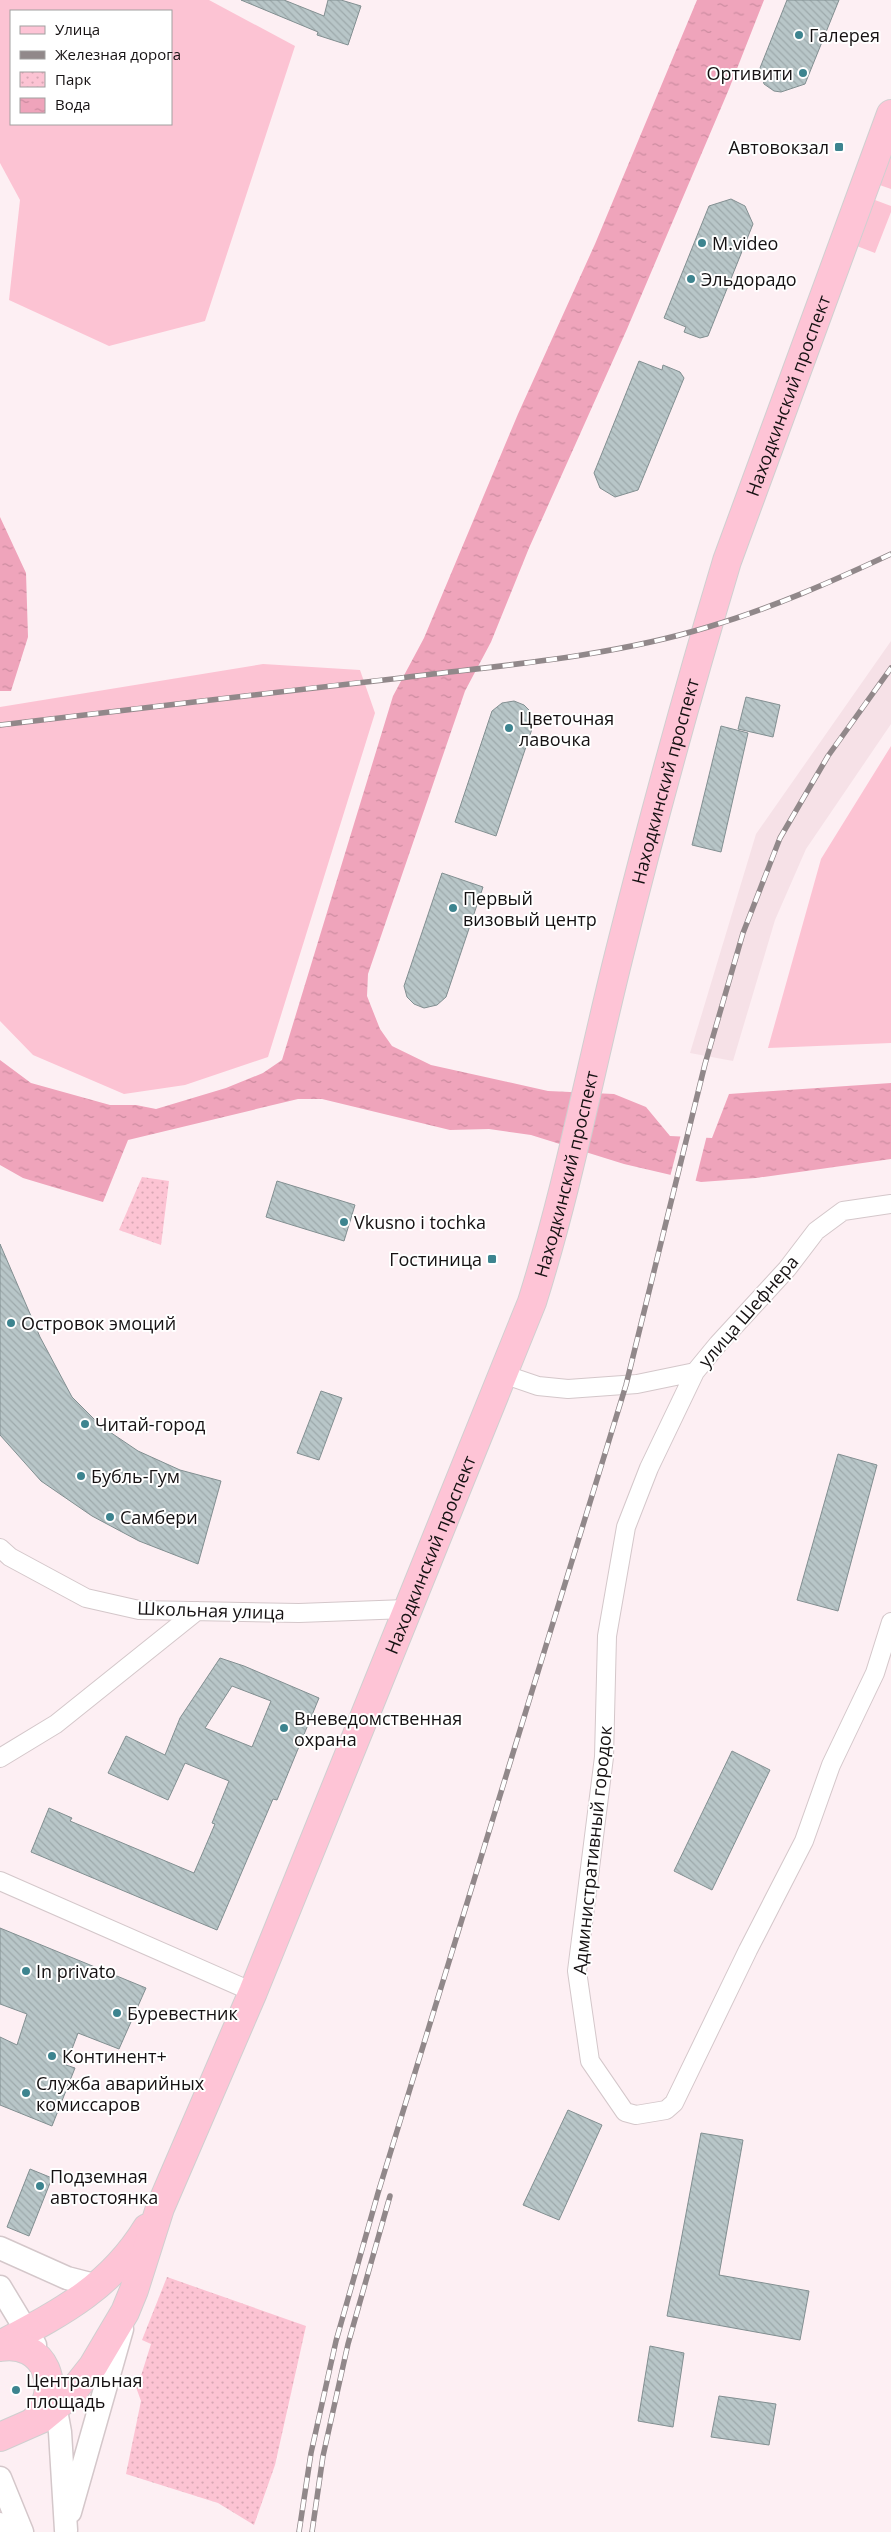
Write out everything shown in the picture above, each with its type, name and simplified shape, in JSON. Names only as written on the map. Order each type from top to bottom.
[{"type":"main road","name":"Находкинский проспект","points":[[8,2431],[56,2409],[81,2383],[125,2312],[134,2290],[160,2208],[253,1992],[406,1609],[532,1302],[566,1183],[620,954],[707,628],[727,561],[891,114]]},
{"type":"main road","name":"Находкинский проспект","points":[[0,2346],[62,2313],[98,2286],[141,2239],[160,2208]]},
{"type":"main road","points":[[0,2346],[20,2348],[32,2353],[41,2362],[48,2374],[50,2386],[46,2406],[34,2421],[8,2431]]},
{"type":"street","name":"улица Шефнера","points":[[503,1374],[538,1386],[571,1389],[637,1384],[695,1372],[787,1269],[816,1231],[843,1211],[891,1204]]},
{"type":"street","name":"Административный городок","points":[[695,1372],[649,1468],[626,1527],[607,1636],[604,1757],[577,1971],[590,2061],[625,2112],[636,2115],[666,2110],[674,2103],[748,1950],[804,1841],[831,1765],[875,1673],[891,1622]]},
{"type":"street","name":"Школьная улица","points":[[0,1548],[10,1556],[86,1598],[139,1610],[299,1614],[406,1609]]},
{"type":"street","points":[[0,1758],[56,1724],[197,1611]]},
{"type":"street","points":[[0,1881],[253,1992]]},
{"type":"street","points":[[0,2248],[67,2278],[98,2286]]},
{"type":"street","points":[[0,2287],[28,2330],[48,2374],[60,2432],[65,2531]]},
{"type":"street","points":[[65,2531],[102,2394],[134,2290]]},
{"type":"street","points":[[0,2478],[22,2532]]},
{"type":"street","points":[[0,2522],[22,2532]]},
{"type":"shaded area","points":[[891,641],[891,724],[806,849],[775,920],[733,1061],[690,1053],[756,834]]},
{"type":"green space","points":[[0,0],[209,0],[295,46],[205,321],[109,346],[9,300],[20,200],[0,163]]},
{"type":"green space","points":[[891,128],[891,189],[871,182]]},
{"type":"green space","points":[[867,197],[891,206],[891,212],[875,253],[849,243]]},
{"type":"green space","points":[[263,664],[360,670],[375,713],[268,1057],[185,1085],[124,1094],[33,1055],[0,1021],[0,707]]},
{"type":"green space","points":[[891,746],[891,1043],[768,1048],[821,859]]},
{"type":"green space","points":[[142,1177],[169,1181],[161,1245],[119,1230]]},
{"type":"green space","points":[[167,2277],[306,2326],[275,2465],[254,2525],[218,2503],[126,2474],[141,2401],[133,2379],[140,2379],[151,2344],[142,2340]]},
{"type":"water","points":[[697,0],[764,0],[729,89],[627,329],[529,548],[491,642],[465,691],[368,974],[367,996],[380,1029],[392,1046],[431,1065],[548,1091],[614,1094],[646,1107],[670,1136],[712,1138],[729,1094],[891,1083],[891,1159],[756,1178],[701,1182],[624,1164],[531,1135],[489,1129],[450,1130],[322,1099],[298,1099],[128,1140],[103,1202],[23,1178],[0,1165],[0,1060],[31,1083],[110,1105],[136,1105],[156,1109],[226,1088],[263,1073],[282,1060],[393,696],[424,638],[518,414],[595,244]]},
{"type":"water","points":[[0,517],[26,573],[28,637],[11,691],[0,691]]},
{"type":"pier","points":[[681,1134],[707,1135],[695,1183],[670,1177]]},
{"type":"building","points":[[241,0],[284,0],[324,16],[328,0],[341,0],[361,6],[348,45],[317,35],[318,32]]},
{"type":"building","name":"Галерея","points":[[787,0],[839,0],[805,84],[781,92],[774,91],[764,84],[760,68]]},
{"type":"building","points":[[731,199],[745,206],[753,224],[708,336],[700,338],[684,332],[686,327],[664,318],[709,206]]},
{"type":"building","points":[[639,361],[662,370],[663,365],[680,372],[684,378],[638,490],[615,497],[600,488],[594,473]]},
{"type":"building","points":[[746,697],[780,705],[773,737],[738,729]]},
{"type":"building","points":[[514,701],[524,705],[531,712],[534,723],[496,836],[455,822],[492,711],[502,703]]},
{"type":"building","points":[[721,726],[748,733],[721,852],[692,845]]},
{"type":"building","points":[[442,873],[483,887],[446,997],[437,1005],[424,1008],[414,1004],[407,997],[404,986]]},
{"type":"building","points":[[277,1181],[355,1205],[344,1241],[266,1217]]},
{"type":"building","points":[[0,1244],[40,1337],[72,1397],[101,1426],[138,1451],[180,1470],[221,1481],[198,1564],[139,1541],[92,1516],[41,1481],[0,1435]]},
{"type":"building","points":[[321,1391],[342,1398],[319,1460],[297,1453]]},
{"type":"building","points":[[838,1454],[877,1465],[838,1611],[797,1600]]},
{"type":"building","points":[[220,1658],[244,1666],[319,1698],[277,1800],[273,1799],[217,1930],[31,1852],[49,1808],[72,1818],[70,1821],[194,1873],[215,1824],[212,1823],[229,1781],[185,1763],[168,1800],[108,1773],[126,1736],[165,1755],[180,1718]],"holes":[[[232,1686],[271,1701],[252,1747],[205,1728]]]},
{"type":"building","points":[[732,1751],[770,1770],[712,1890],[674,1871]]},
{"type":"building","points":[[0,1928],[146,1988],[119,2049],[78,2033],[66,2065],[75,2068],[52,2126],[0,2105],[0,2037],[17,2045],[27,2014],[0,2004]]},
{"type":"building","points":[[568,2110],[602,2125],[559,2220],[523,2205]]},
{"type":"building","points":[[701,2133],[743,2140],[719,2275],[809,2291],[800,2340],[667,2316]]},
{"type":"building","points":[[30,2169],[52,2178],[29,2236],[7,2227]]},
{"type":"building","points":[[650,2346],[684,2353],[673,2427],[638,2421]]},
{"type":"building","points":[[719,2396],[776,2404],[769,2445],[711,2437]]},
{"type":"railway","points":[[0,725],[517,664],[633,646],[708,627],[755,612],[891,554]]},
{"type":"railway","points":[[299,2532],[311,2453],[336,2341],[378,2193],[626,1385],[705,1064],[743,933],[780,838],[828,756],[891,668]]},
{"type":"railway","points":[[312,2532],[323,2456],[348,2344],[390,2196]]},
{"type":"place","name":"Галерея","points":[[799,35]]},
{"type":"place","name":"Ортивити","points":[[803,73]]},
{"type":"place","name":"Автовокзал","points":[[839,147]]},
{"type":"place","name":"M.video","points":[[702,243]]},
{"type":"place","name":"Эльдорадо","points":[[691,279]]},
{"type":"place","name":"Цветочная лавочка","points":[[509,728]]},
{"type":"place","name":"Первый визовый центр","points":[[453,908]]},
{"type":"place","name":"Vkusno i tochka","points":[[344,1222]]},
{"type":"place","name":"Гостиница","points":[[492,1259]]},
{"type":"place","name":"Островок эмоций","points":[[11,1323]]},
{"type":"place","name":"Читай-город","points":[[85,1424]]},
{"type":"place","name":"Бубль-Гум","points":[[81,1476]]},
{"type":"place","name":"Самбери","points":[[110,1517]]},
{"type":"place","name":"Вневедомственная охрана","points":[[284,1728]]},
{"type":"place","name":"In privato","points":[[26,1971]]},
{"type":"place","name":"Буревестник","points":[[117,2013]]},
{"type":"place","name":"Континент+","points":[[52,2056]]},
{"type":"place","name":"Служба аварийных комиссаров","points":[[26,2093]]},
{"type":"place","name":"Подземная автостоянка","points":[[40,2186]]},
{"type":"place","name":"Центральная площадь","points":[[16,2390]]}]
